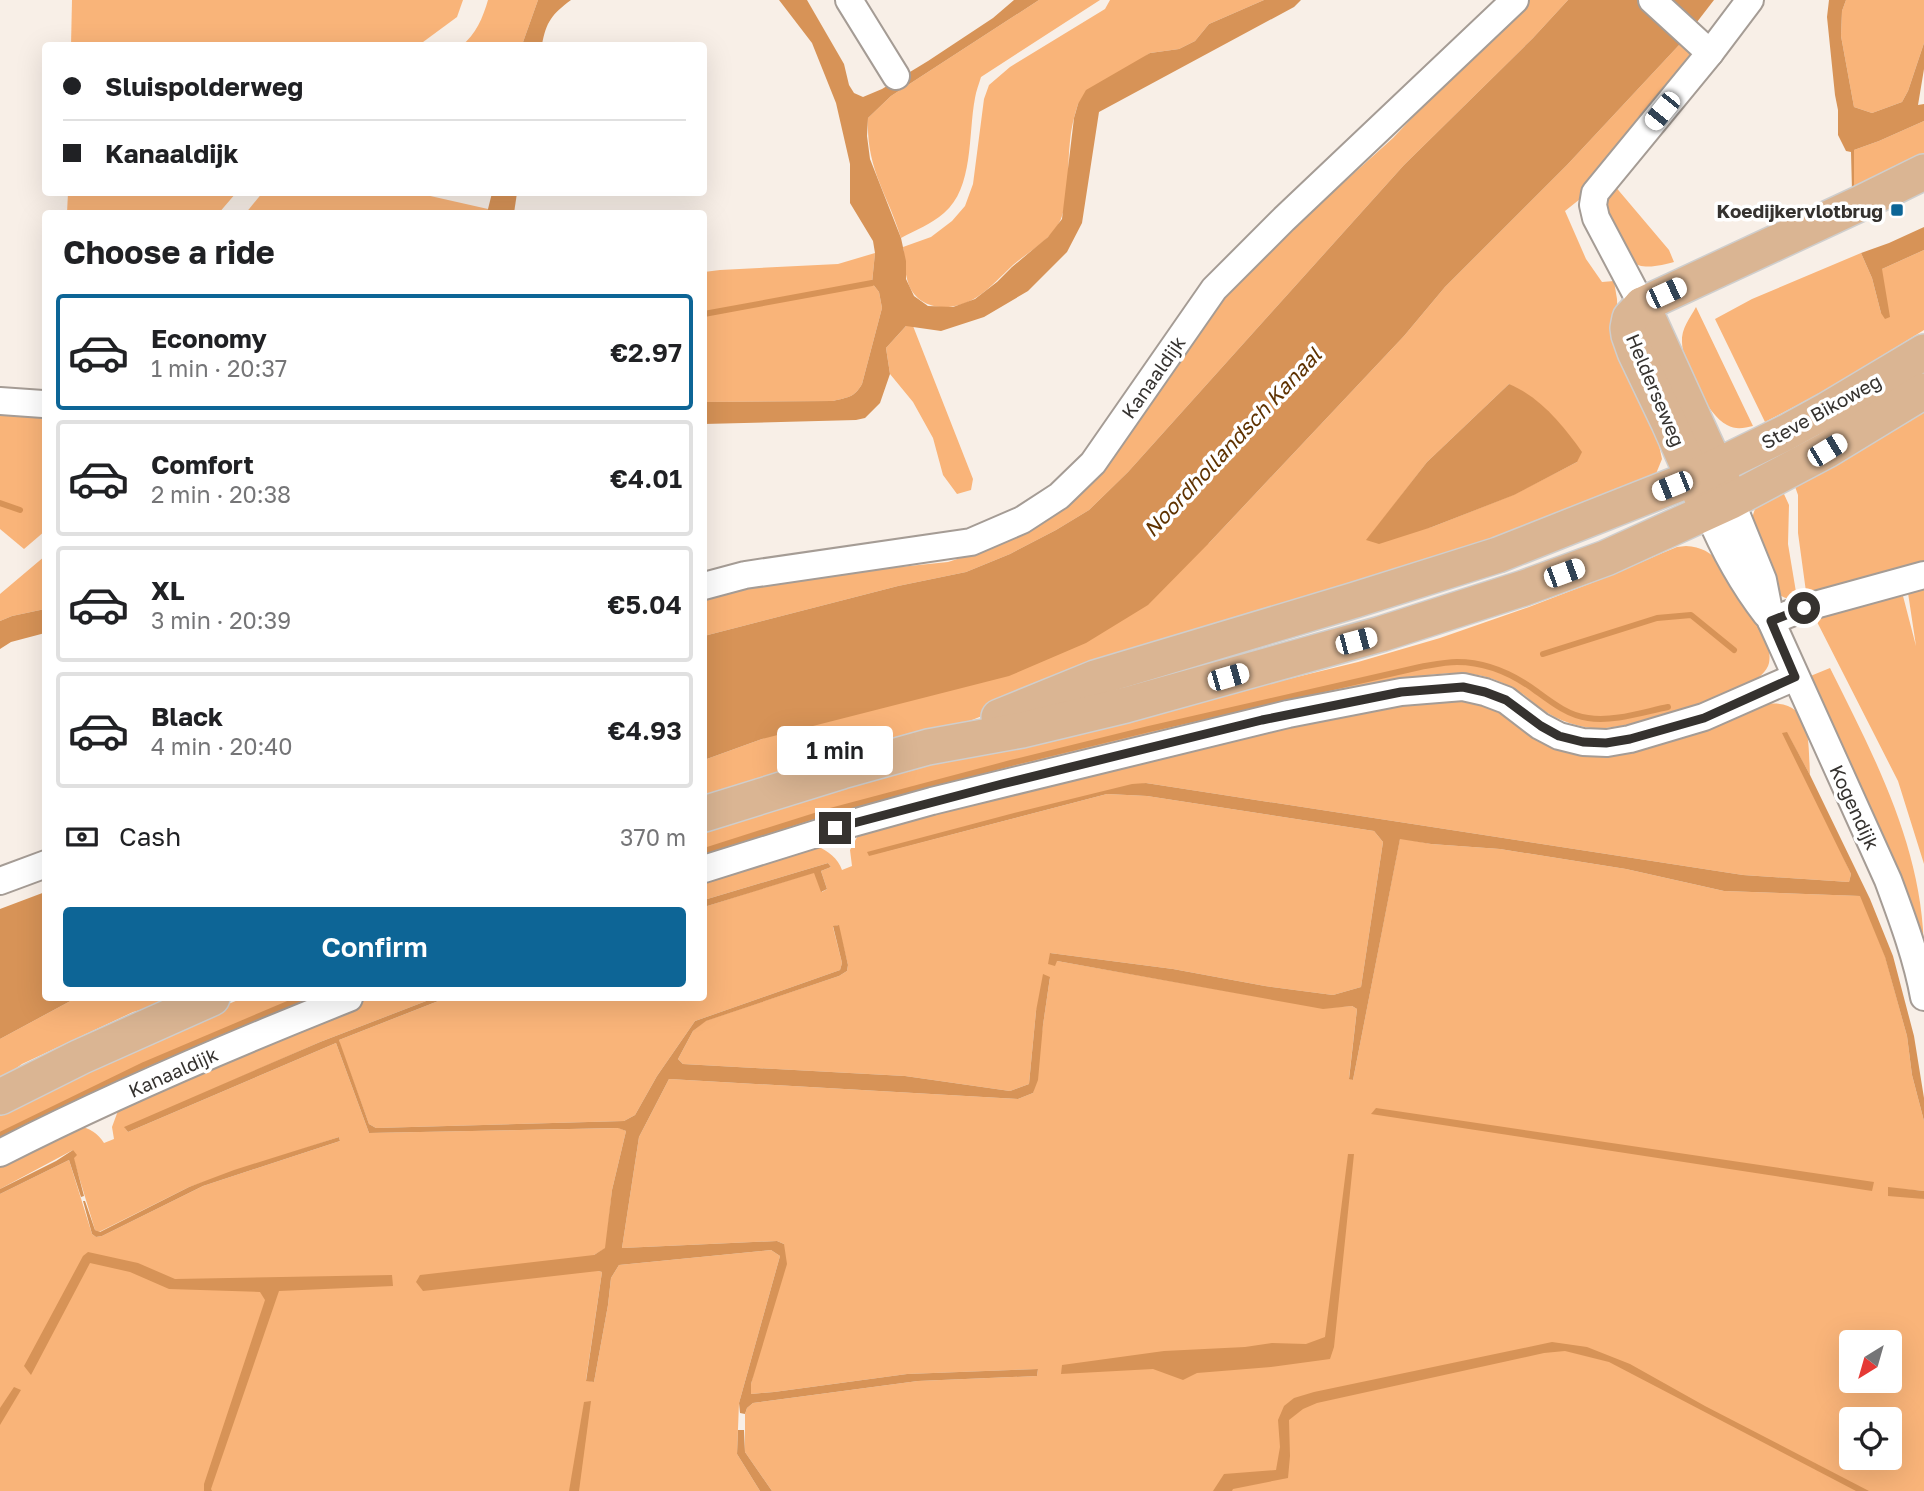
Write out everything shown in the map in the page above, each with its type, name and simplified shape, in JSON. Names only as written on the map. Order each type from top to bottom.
[{"type":"main road","name":"Helderseweg","points":[[1705,472],[1642,305],[1924,172]]},
{"type":"main road","name":"Steve Bikoweg","points":[[1705,472],[1827,410],[1924,352]]},
{"type":"main road","name":"Steve Bikoweg","points":[[1719,506],[1827,450],[1924,390]]},
{"type":"main road","points":[[707,813],[928,747],[1022,730],[1126,705],[1381,634],[1524,588],[1606,558],[1719,506],[1705,472],[1498,555],[1095,678],[928,747]]},
{"type":"main road","points":[[0,1097],[205,1001]]},
{"type":"street","points":[[849,0],[897,76]]},
{"type":"street","name":"Kanaaldijk","points":[[707,585],[745,575],[971,542],[1023,520],[1059,496],[1093,463],[1214,289],[1294,209],[1515,0]]},
{"type":"street","points":[[1652,0],[1704,47]]},
{"type":"street","points":[[1642,305],[1596,218],[1593,209],[1595,193],[1704,47],[1751,0]]},
{"type":"street","points":[[0,401],[42,404]]},
{"type":"street","points":[[1719,506],[1717,533],[1746,589],[1771,621],[1804,608],[1924,575]]},
{"type":"street","name":"Kogendijk","points":[[1771,621],[1888,880],[1924,997]]},
{"type":"street","points":[[707,868],[932,801],[1288,714],[1401,692],[1463,687],[1485,692],[1506,700],[1559,736],[1583,742],[1606,743],[1704,718],[1795,677]]},
{"type":"street","points":[[0,881],[42,865]]},
{"type":"street","name":"Kanaaldijk","points":[[0,1153],[192,1063],[342,1001]]},
{"type":"shaded area","points":[[72,0],[463,0],[457,17],[423,42],[71,42]]},
{"type":"shaded area","points":[[488,0],[538,0],[523,42],[465,42],[484,13]]},
{"type":"shaded area","points":[[1039,0],[1100,0],[981,77],[975,95],[968,160],[961,190],[944,213],[901,238],[870,152],[868,118],[891,96]]},
{"type":"shaded area","points":[[1110,0],[1264,0],[1209,24],[1195,41],[1179,49],[1150,53],[1078,104],[1070,136],[1065,207],[1054,231],[991,286],[967,302],[946,307],[926,303],[918,298],[911,290],[906,275],[903,247],[931,237],[952,221],[965,206],[973,184],[984,99],[989,85],[1010,67],[1105,9]]},
{"type":"shaded area","points":[[1530,0],[1568,0],[1404,165],[1128,472],[1089,510],[1010,554],[966,572],[898,586],[707,635],[707,598],[773,580],[948,562],[988,549],[1085,485],[1125,442],[1224,295],[1393,138]]},
{"type":"shaded area","points":[[1846,0],[1924,0],[1924,43],[1902,102],[1872,113],[1854,107],[1841,36],[1842,11]]},
{"type":"shaded area","points":[[1680,44],[1695,58],[1580,199],[1565,211],[1586,259],[1602,282],[1614,281],[1618,336],[1655,427],[1662,459],[1653,481],[1513,544],[1083,676],[972,720],[707,801],[707,759],[762,739],[1209,543],[1404,336],[1445,287],[1567,165]],"holes":[[[1509,384],[1577,462],[1513,495],[1432,527],[1367,540],[1427,462]]]},
{"type":"shaded area","points":[[1924,121],[1924,158],[1854,190],[1854,150]]},
{"type":"shaded area","points":[[1614,185],[1669,250],[1674,262],[1646,267],[1631,261],[1607,211]]},
{"type":"shaded area","points":[[68,196],[233,196],[221,210],[67,210]]},
{"type":"shaded area","points":[[260,196],[430,196],[488,209],[488,210],[248,210]]},
{"type":"shaded area","points":[[1924,250],[1924,330],[1830,388],[1765,422],[1715,319],[1752,299],[1861,253],[1872,278],[1881,313],[1882,269]]},
{"type":"shaded area","points":[[875,253],[872,283],[879,292],[882,308],[862,384],[856,392],[833,401],[707,402],[707,272],[838,264]]},
{"type":"shaded area","points":[[1696,307],[1753,426],[1737,428],[1727,425],[1712,411],[1697,388],[1686,363],[1682,342],[1684,328]]},
{"type":"shaded area","points":[[907,325],[913,326],[973,479],[971,490],[957,494],[943,475],[933,438],[913,402],[890,374],[886,348]]},
{"type":"shaded area","points":[[1924,401],[1924,864],[1898,781],[1814,616],[1903,596],[1916,646],[1905,573],[1807,599],[1798,533],[1798,495],[1792,478]]},
{"type":"shaded area","points":[[0,410],[42,413],[42,534],[24,549],[0,529]]},
{"type":"shaded area","points":[[1779,483],[1789,505],[1788,544],[1797,598],[1794,599],[1777,593],[1752,519],[1762,498]]},
{"type":"shaded area","points":[[1677,547],[1696,547],[1720,562],[1762,628],[1769,654],[1769,663],[1761,676],[1718,700],[1689,710],[1631,724],[1591,728],[1556,717],[1510,686],[1488,677],[1454,673],[1429,675],[1208,726],[707,860],[707,824],[934,759],[1358,662],[1440,638],[1529,607]]},
{"type":"shaded area","points":[[42,559],[42,610],[0,621],[0,594]]},
{"type":"shaded area","points":[[1830,668],[1880,771],[1906,842],[1916,878],[1924,954],[1808,677]]},
{"type":"shaded area","points":[[1456,701],[1477,705],[1504,716],[1551,747],[1598,756],[1660,744],[1766,704],[1781,704],[1792,708],[1805,725],[1810,775],[1787,733],[1851,874],[1849,882],[1743,875],[1146,783],[869,856],[1107,794],[1147,796],[1374,831],[1383,842],[1361,987],[1333,995],[1173,969],[1050,953],[1057,961],[1323,1008],[1352,1006],[1357,1009],[1349,1078],[1353,1080],[1400,838],[1431,844],[1500,849],[1626,869],[1724,891],[1861,896],[1885,956],[1907,1036],[1912,1075],[1924,1121],[1924,1191],[1888,1188],[1924,1199],[1924,1491],[772,1491],[745,1452],[745,1414],[753,1403],[918,1381],[1037,1376],[1038,1369],[907,1374],[751,1394],[751,1384],[784,1244],[777,1241],[622,1248],[639,1137],[669,1079],[1018,1099],[1033,1093],[1050,977],[1036,1011],[1029,1084],[1010,1091],[905,1076],[683,1064],[678,1059],[693,1031],[705,1021],[847,971],[848,965],[838,925],[833,927],[842,963],[840,970],[695,1021],[657,1076],[635,1115],[624,1121],[376,1128],[369,1124],[339,1040],[438,1001],[707,1001],[707,906],[815,872],[822,892],[827,889],[821,871],[831,867],[828,863],[707,899],[707,875],[817,846],[832,855],[842,870],[852,866],[850,850],[861,830],[1389,702]]},
{"type":"shaded area","points":[[70,1001],[172,1001],[133,1012],[22,1064],[0,1080],[0,1039]]},
{"type":"shaded area","points":[[236,1001],[321,1001],[0,1146],[0,1109],[167,1030]]},
{"type":"shaded area","points":[[360,1001],[426,1001],[320,1042],[125,1128],[128,1132],[336,1043],[369,1133],[619,1128],[626,1131],[612,1190],[606,1248],[594,1255],[598,1271],[602,1272],[586,1380],[594,1382],[611,1278],[619,1265],[771,1250],[780,1256],[739,1403],[737,1454],[760,1491],[0,1491],[0,1194],[69,1160],[92,1234],[96,1237],[203,1186],[340,1141],[339,1137],[189,1187],[99,1232],[95,1230],[73,1150],[0,1189],[0,1161],[78,1126],[93,1132],[104,1143],[114,1139],[112,1127],[119,1108],[202,1066]]},
{"type":"water","points":[[538,0],[571,0],[551,19],[543,42],[523,42]]},
{"type":"water","points":[[779,0],[807,0],[844,64],[849,85],[854,93],[863,97],[882,89],[928,61],[993,18],[1014,0],[1039,0],[891,96],[868,118],[870,159],[901,238],[906,261],[906,279],[914,296],[928,306],[953,307],[975,299],[997,282],[1048,237],[1062,219],[1074,118],[1086,90],[1150,53],[1179,49],[1195,41],[1209,24],[1264,0],[1301,0],[1294,7],[1099,112],[1082,223],[1067,252],[1028,291],[984,317],[941,331],[906,326],[886,348],[890,374],[880,403],[865,418],[707,424],[707,402],[833,401],[847,398],[862,384],[882,308],[879,292],[872,283],[875,253],[873,241],[850,203],[850,164],[836,103],[812,43]]},
{"type":"water","name":"Noordhollandsch Kanaal","points":[[1568,0],[1714,0],[1680,44],[1567,165],[1445,287],[1404,336],[1148,605],[1086,643],[1009,676],[762,739],[707,759],[707,635],[898,586],[966,572],[1010,554],[1089,510],[1128,472],[1404,165]]},
{"type":"water","points":[[1829,0],[1846,0],[1842,11],[1841,36],[1854,107],[1872,113],[1902,102],[1924,43],[1924,69],[1918,105],[1924,104],[1924,121],[1854,150],[1852,191],[1851,152],[1846,151],[1838,135],[1838,110],[1827,17]]},
{"type":"water","points":[[491,196],[517,196],[514,210],[488,210]]},
{"type":"water","points":[[1924,227],[1924,250],[1882,269],[1890,317],[1885,319],[1861,253]]},
{"type":"water","points":[[1509,384],[1531,396],[1559,422],[1582,452],[1577,462],[1514,495],[1432,527],[1379,544],[1366,540],[1427,462]]},
{"type":"water","points":[[42,610],[42,634],[11,642],[0,649],[0,621]]},
{"type":"water","points":[[1787,732],[1870,899],[1893,956],[1914,1036],[1924,1098],[1924,1121],[1912,1075],[1907,1036],[1885,957],[1860,896],[1724,891],[1626,869],[1500,849],[1400,839],[1353,1080],[1349,1079],[1357,1009],[1352,1006],[1323,1009],[1057,961],[1055,966],[1048,964],[1050,953],[1173,969],[1333,995],[1361,987],[1383,842],[1374,831],[1147,796],[1107,794],[869,856],[867,852],[1014,813],[1132,784],[1146,783],[1743,875],[1849,882],[1851,874],[1782,733]]},
{"type":"water","points":[[828,863],[831,867],[821,871],[827,889],[821,892],[814,873],[707,906],[707,899]]},
{"type":"water","points":[[42,893],[42,1001],[70,1001],[0,1039],[0,909]]},
{"type":"water","points":[[839,925],[847,971],[706,1021],[693,1031],[678,1059],[683,1064],[905,1076],[1010,1091],[1029,1084],[1036,1011],[1043,974],[1050,977],[1038,1080],[1033,1093],[1018,1099],[669,1079],[639,1137],[622,1248],[777,1241],[784,1244],[787,1264],[751,1384],[751,1394],[907,1374],[1038,1369],[1037,1376],[918,1381],[753,1403],[745,1414],[740,1413],[739,1403],[780,1256],[771,1250],[619,1265],[611,1278],[594,1382],[586,1381],[602,1272],[423,1291],[416,1282],[420,1275],[594,1255],[605,1248],[612,1190],[626,1131],[618,1128],[369,1133],[336,1043],[128,1132],[124,1127],[320,1042],[426,1001],[438,1001],[339,1040],[369,1124],[376,1128],[624,1121],[635,1115],[657,1076],[695,1021],[840,970],[842,963],[833,926]]},
{"type":"water","points":[[1376,1108],[1874,1182],[1872,1191],[1371,1114]]},
{"type":"water","points":[[339,1137],[340,1141],[203,1186],[102,1236],[96,1237],[92,1234],[83,1201],[95,1230],[100,1232],[189,1187]]},
{"type":"water","points":[[73,1150],[77,1155],[74,1158],[84,1196],[81,1197],[69,1160],[0,1194],[0,1189]]},
{"type":"water","points":[[1348,1154],[1354,1154],[1334,1347],[1330,1359],[1197,1373],[1183,1380],[1153,1369],[1061,1374],[1062,1365],[1164,1351],[1272,1343],[1306,1344],[1325,1337]]},
{"type":"water","points":[[1888,1187],[1924,1191],[1924,1199],[1888,1196]]},
{"type":"water","points":[[88,1252],[138,1263],[175,1279],[392,1275],[393,1286],[279,1291],[212,1491],[204,1491],[204,1484],[265,1300],[260,1292],[169,1289],[130,1272],[90,1263],[31,1375],[24,1366],[83,1256]]},
{"type":"water","points":[[1552,1342],[1587,1347],[1630,1364],[1869,1491],[1856,1491],[1609,1362],[1565,1351],[1544,1353],[1317,1403],[1303,1409],[1289,1420],[1288,1478],[1232,1491],[1213,1491],[1224,1474],[1276,1470],[1280,1447],[1278,1420],[1284,1406],[1294,1398]]},
{"type":"water","points":[[14,1387],[21,1390],[0,1425],[0,1408]]},
{"type":"water","points":[[591,1401],[579,1491],[569,1491],[584,1402]]},
{"type":"water","points":[[738,1430],[744,1430],[745,1452],[772,1491],[760,1491],[737,1454]]},
{"type":"waterway","points":[[707,313],[872,283]]},
{"type":"waterway","points":[[0,503],[20,510]]},
{"type":"waterway","points":[[1543,654],[1657,618],[1691,615],[1734,650]]},
{"type":"waterway","points":[[707,850],[827,812],[1011,763],[1438,664],[1468,663],[1499,670],[1560,708],[1581,717],[1618,718],[1668,707]]},
{"type":"waterway","points":[[0,1135],[144,1065],[295,1001]]},
{"type":"place","name":"Koedijkervlotbrug","points":[[1897,210]]},
{"type":"route","points":[[835,828],[932,801],[1262,720],[1401,692],[1463,687],[1506,700],[1559,736],[1583,742],[1606,743],[1630,739],[1704,718],[1795,677],[1771,621],[1804,608]]}]
